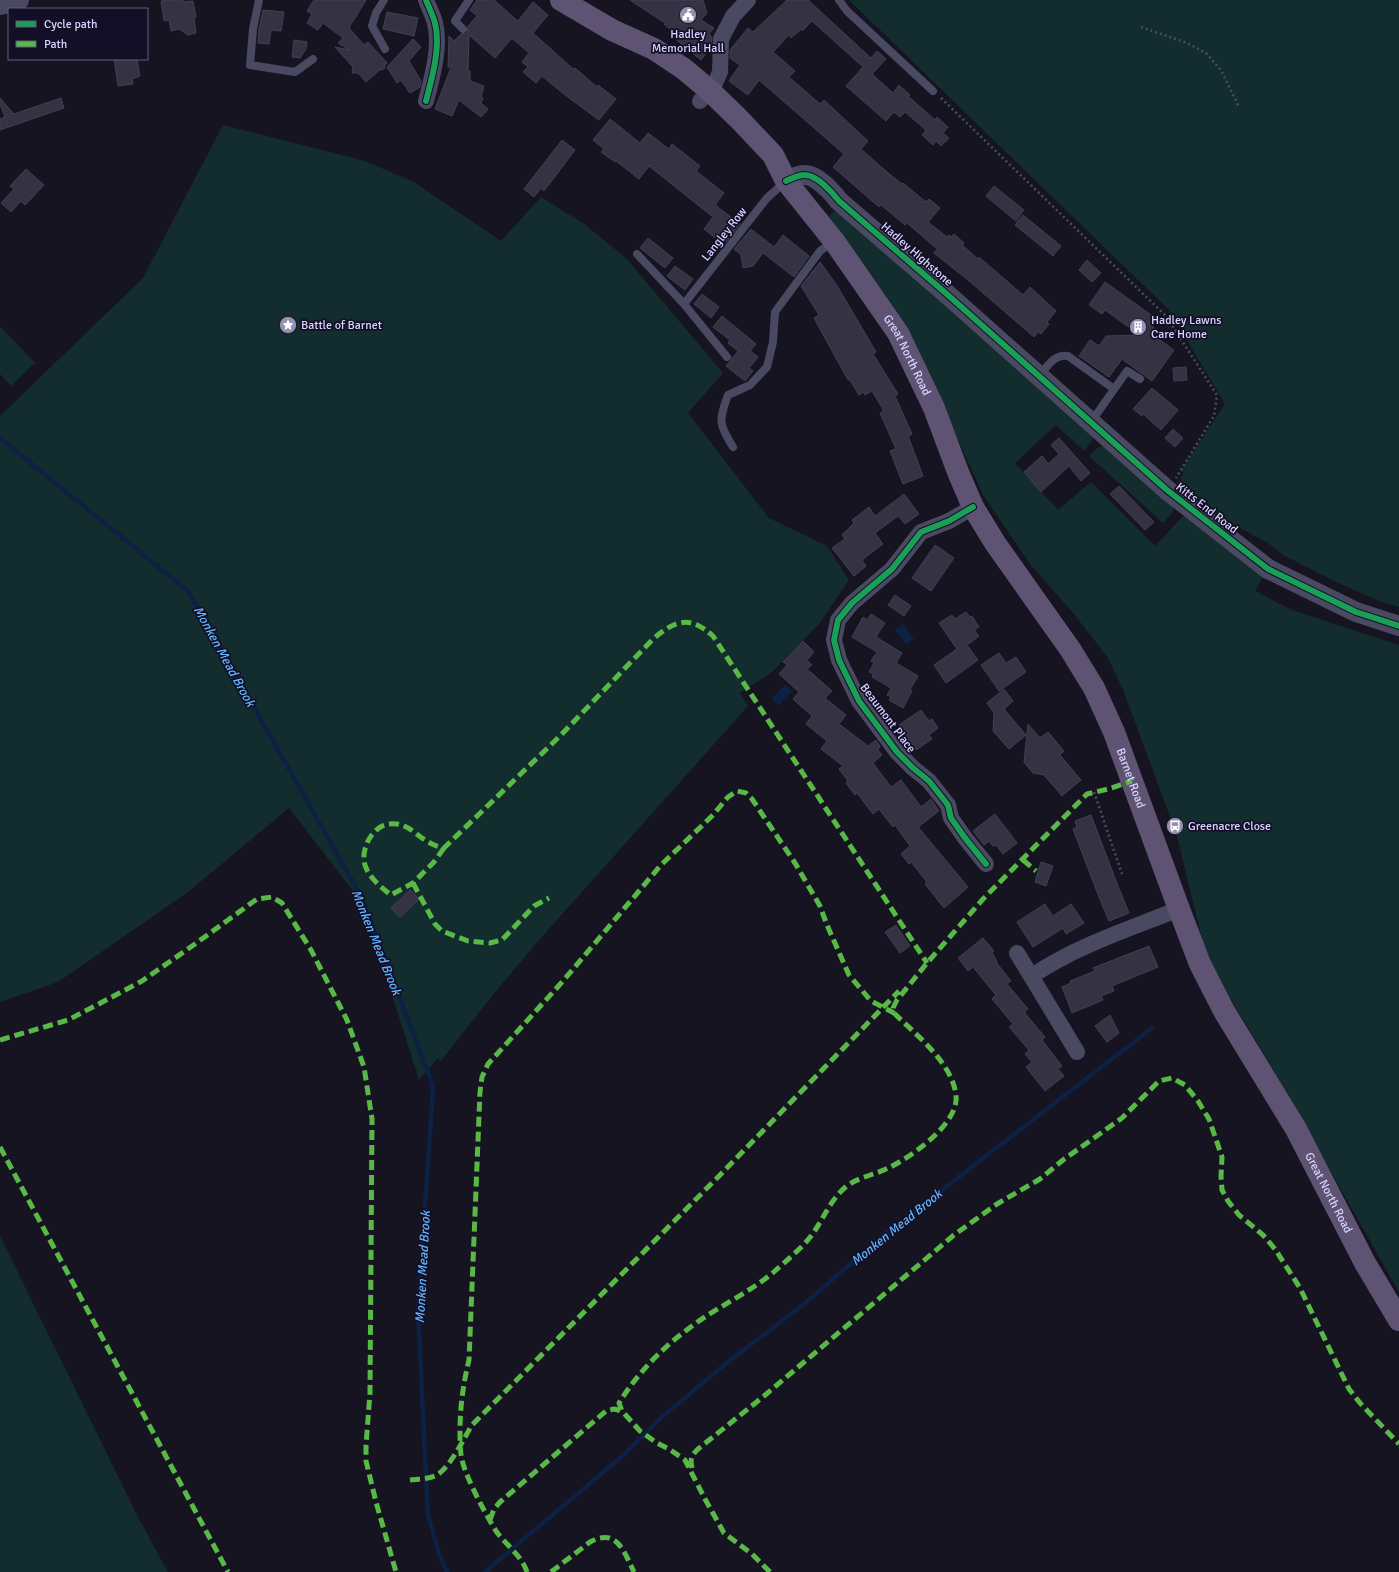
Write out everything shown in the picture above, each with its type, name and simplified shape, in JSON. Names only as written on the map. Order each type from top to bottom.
[{"type":"main road","points":[[562,0],[612,30],[654,49],[684,69],[704,96],[773,155],[786,181],[815,218]]},
{"type":"main road","name":"Great North Road","points":[[815,218],[834,241],[898,333],[934,408],[973,507]]},
{"type":"main road","name":"Barnet Road","points":[[973,507],[995,543],[1070,649],[1094,688],[1114,732],[1179,909],[1204,971],[1224,1011],[1258,1065]]},
{"type":"main road","name":"Great North Road","points":[[1258,1065],[1296,1129],[1365,1263],[1399,1320]]},
{"type":"street","points":[[0,5],[20,0]]},
{"type":"street","points":[[426,0],[436,24],[436,55],[426,101]]},
{"type":"street","points":[[704,96],[715,83],[720,72],[722,39],[733,16],[748,0]]},
{"type":"street","name":"Hadley Highstone","points":[[786,181],[804,175],[814,177],[839,201],[1034,371]]},
{"type":"street","points":[[815,218],[839,201]]},
{"type":"street","name":"Kitts End Road","points":[[1034,371],[1167,490],[1268,569],[1356,612],[1399,626]]},
{"type":"street","name":"Beaumont Place","points":[[973,507],[949,521],[921,532],[892,569],[852,604],[838,620],[834,640],[839,660],[859,702],[897,752],[929,781],[948,805],[951,818],[986,864]]},
{"type":"street","points":[[1032,976],[1049,964],[1081,948],[1179,909]]},
{"type":"street","points":[[1018,953],[1077,1052]]},
{"type":"lane","points":[[259,0],[253,29],[250,65],[295,72],[313,59]]},
{"type":"lane","points":[[384,0],[376,13],[372,26],[385,49]]},
{"type":"lane","points":[[462,29],[455,21],[469,0]]},
{"type":"lane","points":[[839,0],[847,11],[933,91]]},
{"type":"lane","name":"Langley Row","points":[[684,304],[766,198],[786,181]]},
{"type":"lane","points":[[733,447],[722,430],[721,413],[728,395],[750,385],[767,367],[773,342],[775,312],[820,251],[834,241]]},
{"type":"lane","points":[[637,254],[684,304],[727,358]]},
{"type":"lane","points":[[1034,371],[1055,358],[1068,356],[1114,389]]},
{"type":"lane","points":[[1091,422],[1127,370],[1140,379]]},
{"type":"path","points":[[1141,26],[1187,43],[1206,53],[1221,70],[1239,107]]},
{"type":"path","points":[[933,91],[1166,316],[1217,396],[1214,416],[1175,480],[1167,490]]},
{"type":"path","points":[[1094,792],[1122,874]]},
{"type":"green space","points":[[849,0],[1399,0],[1399,607],[1379,601],[1332,580],[1283,555],[1268,543],[1193,503],[1175,487],[1184,473],[1181,471],[1225,404],[1168,309]]},
{"type":"green space","points":[[223,125],[365,161],[414,182],[501,241],[541,197],[584,224],[626,258],[723,373],[688,413],[769,518],[827,546],[849,580],[819,624],[771,673],[740,693],[748,706],[540,939],[496,991],[440,1062],[438,1058],[419,1080],[363,904],[289,808],[188,892],[58,982],[0,1002],[0,416],[143,278]]},
{"type":"green space","points":[[836,211],[1094,435],[1093,439],[1084,451],[1056,425],[1015,463],[1058,510],[1091,482],[1155,546],[1182,517],[1185,516],[1266,572],[1255,591],[1292,610],[1399,645],[1399,1292],[1267,1059],[1207,960],[1177,836],[1124,692],[1108,658],[1074,614],[1030,564],[983,495],[949,420],[829,216]]},
{"type":"green space","points":[[0,326],[35,363],[11,386],[0,374]]},
{"type":"green space","points":[[1105,446],[1174,504],[1173,512],[1163,523],[1089,456],[1099,447]]},
{"type":"green space","points":[[0,1236],[139,1519],[168,1572],[0,1572]]},
{"type":"water","points":[[903,624],[914,639],[906,644],[895,630]]},
{"type":"water","points":[[785,684],[792,691],[779,705],[772,699]]},
{"type":"building","points":[[183,0],[183,2],[193,1],[196,17],[194,18],[196,33],[188,35],[179,29],[171,31],[169,20],[164,21],[161,1]]},
{"type":"building","points":[[314,0],[366,0],[352,23],[350,22],[351,24],[349,28],[364,45],[368,42],[387,63],[384,66],[385,68],[382,70],[381,69],[366,82],[358,73],[352,73],[353,67],[335,47],[350,50],[338,43],[343,38],[323,23],[318,30],[307,23],[312,14],[307,11]]},
{"type":"building","points":[[477,0],[494,0],[518,21],[533,2],[548,15],[533,33],[573,69],[575,68],[597,87],[598,85],[616,99],[599,120],[542,76],[536,83],[523,72],[528,67],[522,62],[529,53],[512,38],[495,58],[469,35],[468,71],[470,71],[470,81],[484,86],[481,103],[488,109],[481,117],[459,100],[452,116],[435,109],[452,65],[448,68],[449,36],[454,41],[461,34],[467,33],[468,26],[477,16],[470,10]]},
{"type":"building","points":[[630,0],[703,0],[707,13],[701,20],[714,28],[709,34],[712,37],[711,46],[701,60],[673,37],[676,34],[664,24],[665,23]]},
{"type":"building","points":[[787,0],[808,0],[871,58],[877,51],[886,59],[872,74],[893,93],[899,85],[910,95],[908,96],[935,120],[937,117],[948,127],[943,133],[949,138],[941,146],[936,141],[933,145],[922,135],[926,130],[905,112],[900,117],[894,112],[886,121],[846,86],[863,67],[812,21],[802,31],[801,29],[791,38],[789,35],[773,52],[795,71],[789,77],[820,104],[824,100],[868,141],[861,149],[887,172],[926,202],[929,199],[940,208],[928,222],[947,237],[949,235],[951,237],[954,234],[964,243],[962,245],[978,259],[979,257],[1023,295],[1030,287],[1056,311],[1047,322],[1049,324],[1041,334],[1038,332],[1034,337],[934,253],[937,249],[907,223],[905,225],[881,205],[879,207],[833,167],[844,154],[759,80],[748,95],[729,81],[740,65],[730,58],[730,50],[748,28],[753,32]]},
{"type":"building","points":[[263,10],[284,12],[281,31],[271,30],[269,44],[258,43]]},
{"type":"building","points":[[387,12],[418,18],[414,36],[383,29]]},
{"type":"building","points":[[413,39],[421,47],[409,61],[421,81],[420,87],[410,93],[401,80],[397,83],[387,67]]},
{"type":"building","points":[[294,40],[307,42],[306,49],[300,58],[292,57]]},
{"type":"building","points":[[114,60],[137,60],[140,76],[132,79],[133,84],[118,86]]},
{"type":"building","points":[[0,98],[14,114],[61,98],[64,108],[0,130],[0,119],[5,117],[0,104]]},
{"type":"building","points":[[610,119],[640,143],[648,133],[669,149],[672,144],[700,166],[696,171],[724,193],[715,205],[740,224],[726,242],[724,240],[722,243],[704,229],[713,217],[649,166],[639,179],[616,161],[615,162],[601,152],[604,149],[593,140]]},
{"type":"building","points":[[562,140],[575,150],[544,191],[541,188],[534,197],[524,189]]},
{"type":"building","points":[[26,169],[44,185],[25,205],[21,201],[11,212],[1,203],[14,189],[10,186]]},
{"type":"building","points":[[994,186],[1024,210],[1016,221],[986,196]]},
{"type":"building","points":[[1023,215],[1061,246],[1053,256],[1015,225]]},
{"type":"building","points":[[751,229],[774,247],[783,235],[809,256],[794,277],[763,253],[753,266],[743,268],[741,255],[734,249]]},
{"type":"building","points":[[648,238],[673,258],[665,268],[640,248]]},
{"type":"building","points":[[1087,260],[1101,273],[1092,282],[1079,270]]},
{"type":"building","points":[[820,262],[836,284],[876,352],[873,354],[898,394],[895,396],[912,434],[908,436],[923,476],[903,484],[890,451],[896,449],[880,413],[884,411],[872,391],[865,395],[864,392],[859,395],[850,380],[848,380],[814,318],[819,315],[801,286]]},
{"type":"building","points":[[675,266],[693,279],[685,290],[667,276]]},
{"type":"building","name":"Hadley Lawns Care Home","points":[[1105,282],[1154,317],[1149,324],[1157,330],[1153,335],[1174,350],[1152,381],[1122,359],[1109,377],[1079,356],[1090,340],[1099,346],[1106,336],[1140,335],[1105,310],[1102,314],[1089,305]]},
{"type":"building","points":[[702,294],[719,307],[711,318],[694,304]]},
{"type":"building","points":[[722,316],[756,344],[750,351],[758,357],[749,368],[753,371],[745,381],[726,366],[738,351],[728,343],[730,340],[713,327]]},
{"type":"building","points":[[1186,367],[1187,380],[1174,381],[1173,368]]},
{"type":"building","points":[[1152,388],[1178,410],[1161,430],[1143,414],[1142,416],[1133,409]]},
{"type":"building","points":[[1173,429],[1183,438],[1175,447],[1165,438]]},
{"type":"building","points":[[1059,438],[1090,473],[1081,481],[1069,466],[1041,492],[1024,472],[1042,456],[1048,464],[1059,454],[1051,445]]},
{"type":"building","points":[[1119,486],[1154,522],[1145,530],[1110,494]]},
{"type":"building","points":[[904,494],[919,514],[905,524],[898,516],[875,533],[883,544],[862,560],[866,566],[854,576],[832,548],[845,539],[842,535],[854,523],[852,520],[869,507],[875,516]]},
{"type":"building","points":[[935,545],[954,558],[931,591],[912,578]]},
{"type":"building","points":[[895,595],[911,606],[904,616],[888,605]]},
{"type":"building","points":[[966,612],[970,617],[972,616],[979,627],[974,630],[979,636],[967,645],[978,660],[946,683],[934,665],[957,649],[939,623],[952,615],[955,619]]},
{"type":"building","points":[[871,614],[885,623],[876,637],[902,653],[896,663],[918,676],[910,690],[912,691],[903,708],[889,700],[891,697],[887,695],[891,688],[872,677],[873,674],[869,672],[874,663],[871,661],[877,652],[852,637],[863,617],[867,620]]},
{"type":"building","points":[[803,641],[814,652],[807,660],[812,665],[807,669],[832,691],[825,698],[846,715],[839,724],[868,746],[876,740],[880,746],[878,750],[882,755],[873,763],[891,787],[901,780],[921,807],[931,799],[939,811],[918,827],[968,887],[944,908],[925,884],[927,882],[911,862],[909,864],[901,854],[910,846],[895,825],[893,827],[879,809],[873,814],[857,793],[855,795],[846,783],[848,781],[839,769],[843,766],[821,749],[827,741],[806,724],[812,716],[793,699],[799,692],[779,674],[787,665],[783,662]]},
{"type":"building","points":[[999,653],[1006,663],[1016,657],[1026,672],[999,691],[981,665]]},
{"type":"building","points":[[1004,689],[1013,701],[1004,709],[1026,735],[1009,749],[993,731],[994,713],[987,703]]},
{"type":"building","points":[[921,710],[929,721],[932,719],[938,728],[929,735],[932,739],[916,750],[899,725]]},
{"type":"building","points":[[1028,724],[1040,738],[1048,732],[1064,751],[1060,755],[1081,780],[1062,796],[1044,775],[1033,773],[1024,762]]},
{"type":"building","points":[[995,814],[1017,843],[1003,854],[996,845],[993,846],[989,841],[984,845],[973,831]]},
{"type":"building","points":[[1091,815],[1129,913],[1109,921],[1073,829],[1077,827],[1075,821]]},
{"type":"building","points":[[1041,862],[1053,866],[1046,886],[1035,882]]},
{"type":"building","points":[[410,890],[419,899],[400,917],[391,908]]},
{"type":"building","points":[[1045,904],[1053,916],[1071,904],[1084,923],[1066,934],[1063,928],[1033,947],[1017,922]]},
{"type":"building","points":[[896,925],[910,946],[900,953],[885,932]]},
{"type":"building","points":[[983,938],[994,951],[992,953],[997,961],[996,962],[1011,981],[1007,984],[1028,1009],[1024,1012],[1045,1037],[1042,1040],[1062,1066],[1058,1069],[1064,1076],[1045,1091],[1026,1067],[1032,1062],[1025,1054],[1029,1050],[1009,1027],[1013,1024],[992,999],[996,995],[973,967],[968,971],[958,958]]},
{"type":"building","points":[[1149,946],[1158,967],[1112,986],[1114,991],[1101,996],[1103,1000],[1072,1013],[1062,987],[1071,983],[1070,981],[1095,971],[1093,968]]},
{"type":"building","points":[[1110,1015],[1119,1033],[1107,1042],[1095,1026]]},
{"type":"waterway","name":"Monken Mead Brook","points":[[0,438],[188,591],[362,898],[433,1089],[418,1309],[426,1477]]},
{"type":"waterway","name":"Monken Mead Brook","points":[[646,1433],[661,1418],[724,1365],[803,1305],[885,1234],[1152,1028]]},
{"type":"waterway","name":"Monken Mead Brook","points":[[513,1548],[619,1459],[644,1435]]},
{"type":"waterway","name":"Monken Mead Brook","points":[[426,1479],[428,1514],[439,1554],[447,1572]]},
{"type":"waterway","name":"Monken Mead Brook","points":[[485,1572],[511,1550]]},
{"type":"marked path","points":[[444,848],[434,862],[413,883],[391,895],[372,878],[365,865],[364,853],[369,840],[377,829],[389,824],[407,827],[427,841],[444,848],[560,736],[653,639],[676,624],[683,622],[690,623],[705,629],[713,636],[927,963]]},
{"type":"marked path","points":[[770,1572],[752,1554],[724,1533],[685,1460],[640,1431],[622,1411],[619,1403],[642,1372],[668,1345],[699,1321],[766,1278],[799,1249],[816,1230],[836,1196],[848,1185],[896,1164],[919,1149],[941,1129],[950,1118],[955,1107],[956,1096],[953,1084],[948,1072],[932,1050],[894,1013],[893,1008],[897,1000],[983,899],[1087,794],[1132,781]]},
{"type":"marked path","points":[[527,1572],[518,1556],[496,1531],[482,1506],[464,1468],[460,1450],[461,1405],[469,1360],[480,1092],[482,1077],[488,1064],[563,981],[661,865],[713,815],[728,797],[737,791],[746,793],[752,799],[795,863],[820,906],[849,975],[871,1001],[894,1013]]},
{"type":"marked path","points":[[1023,860],[1036,871]]},
{"type":"marked path","points":[[413,883],[435,924],[442,931],[468,941],[490,943],[502,940],[534,906],[549,898]]},
{"type":"marked path","points":[[0,1040],[68,1020],[142,981],[257,899],[272,897],[282,903],[311,950],[347,1020],[364,1067],[372,1119],[370,1393],[366,1461],[396,1572]]},
{"type":"marked path","points":[[410,1480],[429,1478],[440,1473],[451,1461],[472,1425],[720,1175],[899,991]]},
{"type":"marked path","points":[[692,1468],[692,1458],[698,1449],[764,1396],[954,1235],[997,1204],[1040,1179],[1063,1160],[1122,1118],[1159,1081],[1172,1078],[1185,1085],[1198,1101],[1209,1119],[1222,1157],[1222,1190],[1228,1201],[1239,1215],[1263,1235],[1275,1249],[1300,1288],[1349,1389],[1360,1403],[1399,1444]]},
{"type":"marked path","points":[[0,1147],[228,1572]]},
{"type":"marked path","points":[[490,1520],[494,1509],[500,1502],[606,1411],[614,1409],[622,1411]]},
{"type":"marked path","points":[[551,1572],[590,1542],[599,1538],[607,1538],[618,1544],[623,1550],[634,1572]]},
{"type":"cycle path","points":[[426,0],[437,32],[435,62],[426,101]]},
{"type":"cycle path","points":[[786,181],[797,176],[804,175],[809,175],[819,180],[839,201],[949,296],[1167,490],[1268,569],[1356,612],[1399,626]]},
{"type":"cycle path","points":[[973,507],[949,521],[921,532],[892,569],[852,603],[838,620],[834,640],[839,660],[859,701],[897,752],[929,781],[948,805],[951,818],[986,864]]},
{"type":"place","name":"Hadley Memorial Hall","points":[[688,15]]},
{"type":"place","name":"Battle of Barnet","points":[[288,325]]},
{"type":"place","name":"Hadley Lawns Care Home","points":[[1138,327]]},
{"type":"place","name":"Greenacre Close","points":[[1175,826]]}]
